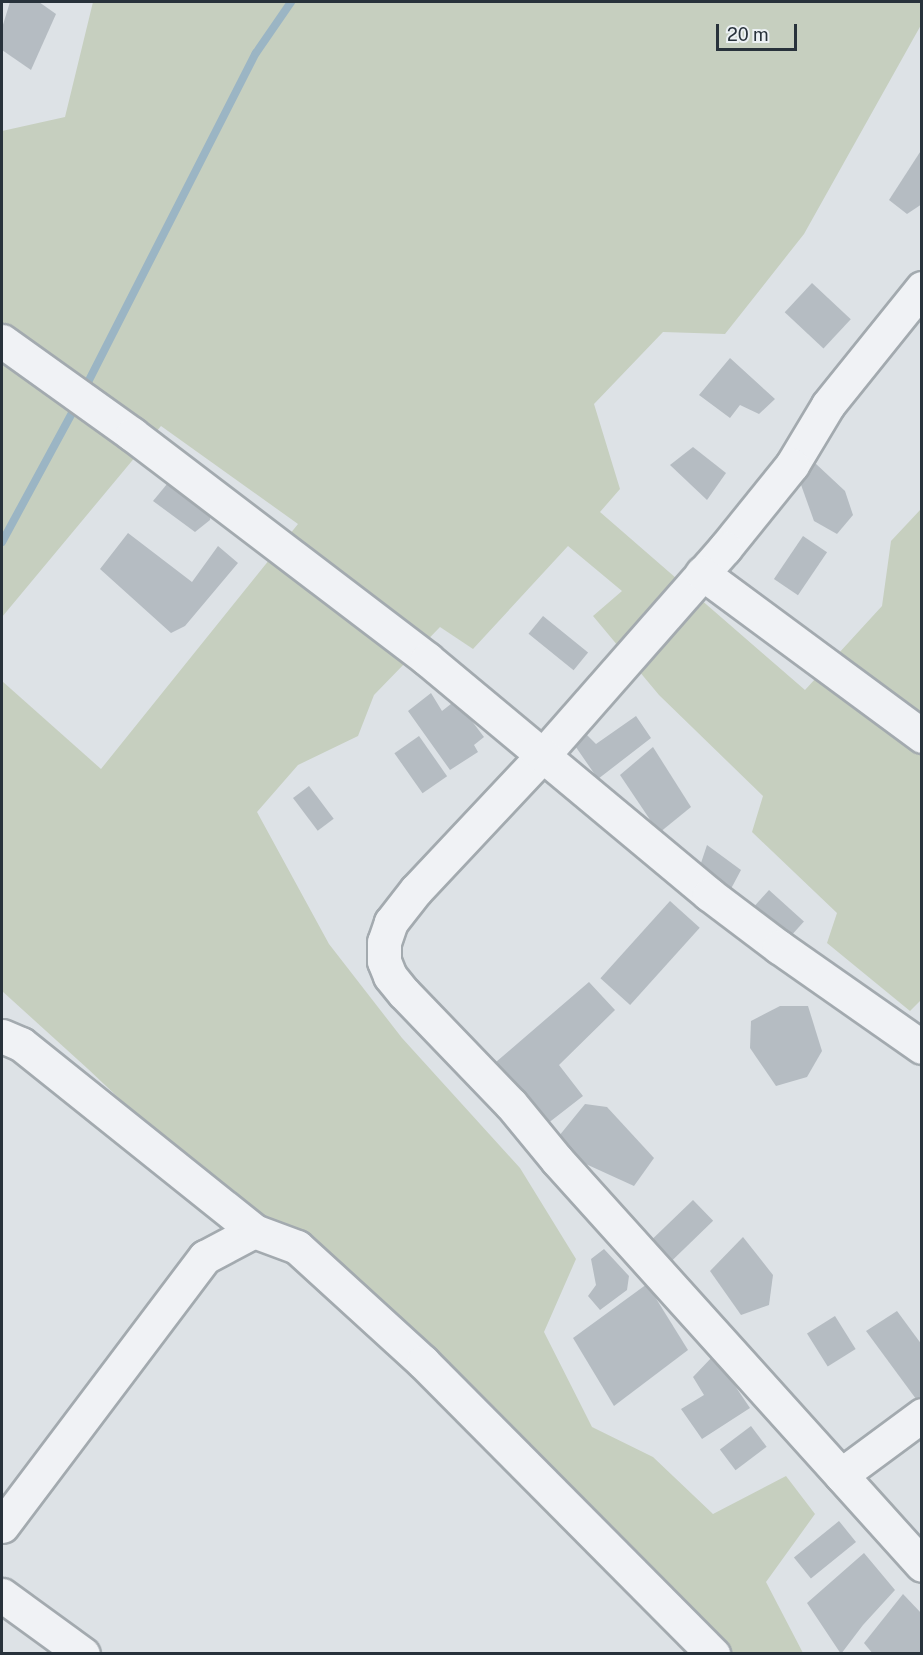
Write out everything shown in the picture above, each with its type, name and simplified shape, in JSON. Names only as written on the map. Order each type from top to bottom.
[{"type":"street","points":[[921,288],[828,405],[792,465],[702,573],[542,756],[416,890],[391,922],[384,942],[384,960],[390,976],[511,1104],[921,1565]]},
{"type":"street","points":[[13,350],[132,434],[427,658],[709,894],[779,947],[921,1047]]},
{"type":"street","points":[[702,573],[921,736]]},
{"type":"street","points":[[2,1036],[21,1044],[254,1231],[297,1247],[423,1362],[713,1653]]},
{"type":"street","points":[[2,1526],[205,1257],[254,1231]]},
{"type":"street","points":[[841,1475],[921,1414]]},
{"type":"street","points":[[2,1594],[83,1653]]},
{"type":"green space","points":[[93,2],[921,2],[921,25],[804,234],[725,334],[663,332],[594,404],[620,489],[600,512],[805,690],[882,606],[891,541],[921,509],[921,1000],[910,1011],[827,943],[837,913],[752,832],[763,796],[659,695],[593,616],[622,591],[568,546],[473,649],[440,627],[374,695],[358,736],[298,765],[257,812],[329,944],[402,1038],[520,1168],[576,1259],[544,1332],[592,1427],[653,1457],[713,1514],[786,1476],[815,1514],[766,1582],[803,1653],[691,1653],[480,1439],[88,1069],[2,991],[2,681],[101,769],[298,524],[161,426],[2,617],[2,131],[65,117]]},
{"type":"building","points":[[10,2],[39,2],[56,14],[31,70],[2,50],[2,28]]},
{"type":"building","points":[[922,149],[922,204],[907,214],[889,200]]},
{"type":"building","points":[[812,283],[851,319],[823,348],[785,312]]},
{"type":"building","points":[[730,358],[775,399],[759,414],[740,405],[730,418],[699,395]]},
{"type":"building","points":[[693,447],[726,473],[707,500],[670,465]]},
{"type":"building","points":[[815,463],[845,491],[853,515],[837,534],[814,521],[800,482]]},
{"type":"building","points":[[172,478],[211,509],[210,520],[195,532],[153,501]]},
{"type":"building","points":[[128,533],[192,582],[218,546],[238,563],[185,626],[171,633],[100,569]]},
{"type":"building","points":[[803,536],[827,552],[798,595],[774,579]]},
{"type":"building","points":[[543,616],[588,653],[574,670],[529,634]]},
{"type":"building","points":[[431,693],[442,711],[456,700],[484,737],[474,745],[478,752],[450,770],[408,711]]},
{"type":"building","points":[[636,716],[651,738],[598,779],[571,740],[584,732],[596,744]]},
{"type":"building","points":[[419,736],[447,776],[423,793],[394,753]]},
{"type":"building","points":[[653,747],[691,807],[659,833],[620,775]]},
{"type":"building","points":[[309,786],[334,819],[318,831],[293,798]]},
{"type":"building","points":[[707,845],[741,870],[725,900],[696,878]]},
{"type":"building","points":[[769,890],[804,921],[783,944],[748,913]]},
{"type":"building","points":[[670,901],[700,928],[630,1005],[600,978]]},
{"type":"building","points":[[589,982],[615,1010],[559,1065],[583,1096],[547,1124],[496,1062]]},
{"type":"building","points":[[780,1006],[808,1006],[822,1051],[807,1077],[776,1086],[750,1048],[751,1021]]},
{"type":"building","points":[[585,1104],[607,1107],[654,1158],[634,1186],[577,1160],[559,1136]]},
{"type":"building","points":[[693,1200],[713,1221],[669,1263],[649,1242]]},
{"type":"building","points":[[743,1237],[773,1275],[769,1305],[741,1315],[710,1271]]},
{"type":"building","points":[[604,1249],[629,1276],[627,1290],[600,1310],[588,1296],[596,1285],[591,1259]]},
{"type":"building","points":[[647,1284],[688,1350],[614,1406],[573,1338]]},
{"type":"building","points":[[897,1311],[922,1345],[922,1401],[919,1403],[866,1331]]},
{"type":"building","points":[[835,1316],[856,1349],[828,1367],[807,1333]]},
{"type":"building","points":[[714,1355],[750,1408],[702,1439],[681,1409],[704,1395],[693,1377]]},
{"type":"building","points":[[751,1426],[767,1447],[736,1470],[720,1449]]},
{"type":"building","points":[[839,1521],[856,1542],[811,1578],[794,1558]]},
{"type":"building","points":[[864,1553],[895,1590],[863,1625],[841,1654],[807,1603]]},
{"type":"building","points":[[903,1594],[922,1614],[922,1654],[873,1654],[864,1643]]},
{"type":"waterway","points":[[84,390],[256,53],[291,2]]},
{"type":"waterway","points":[[2,542],[77,404]]}]
